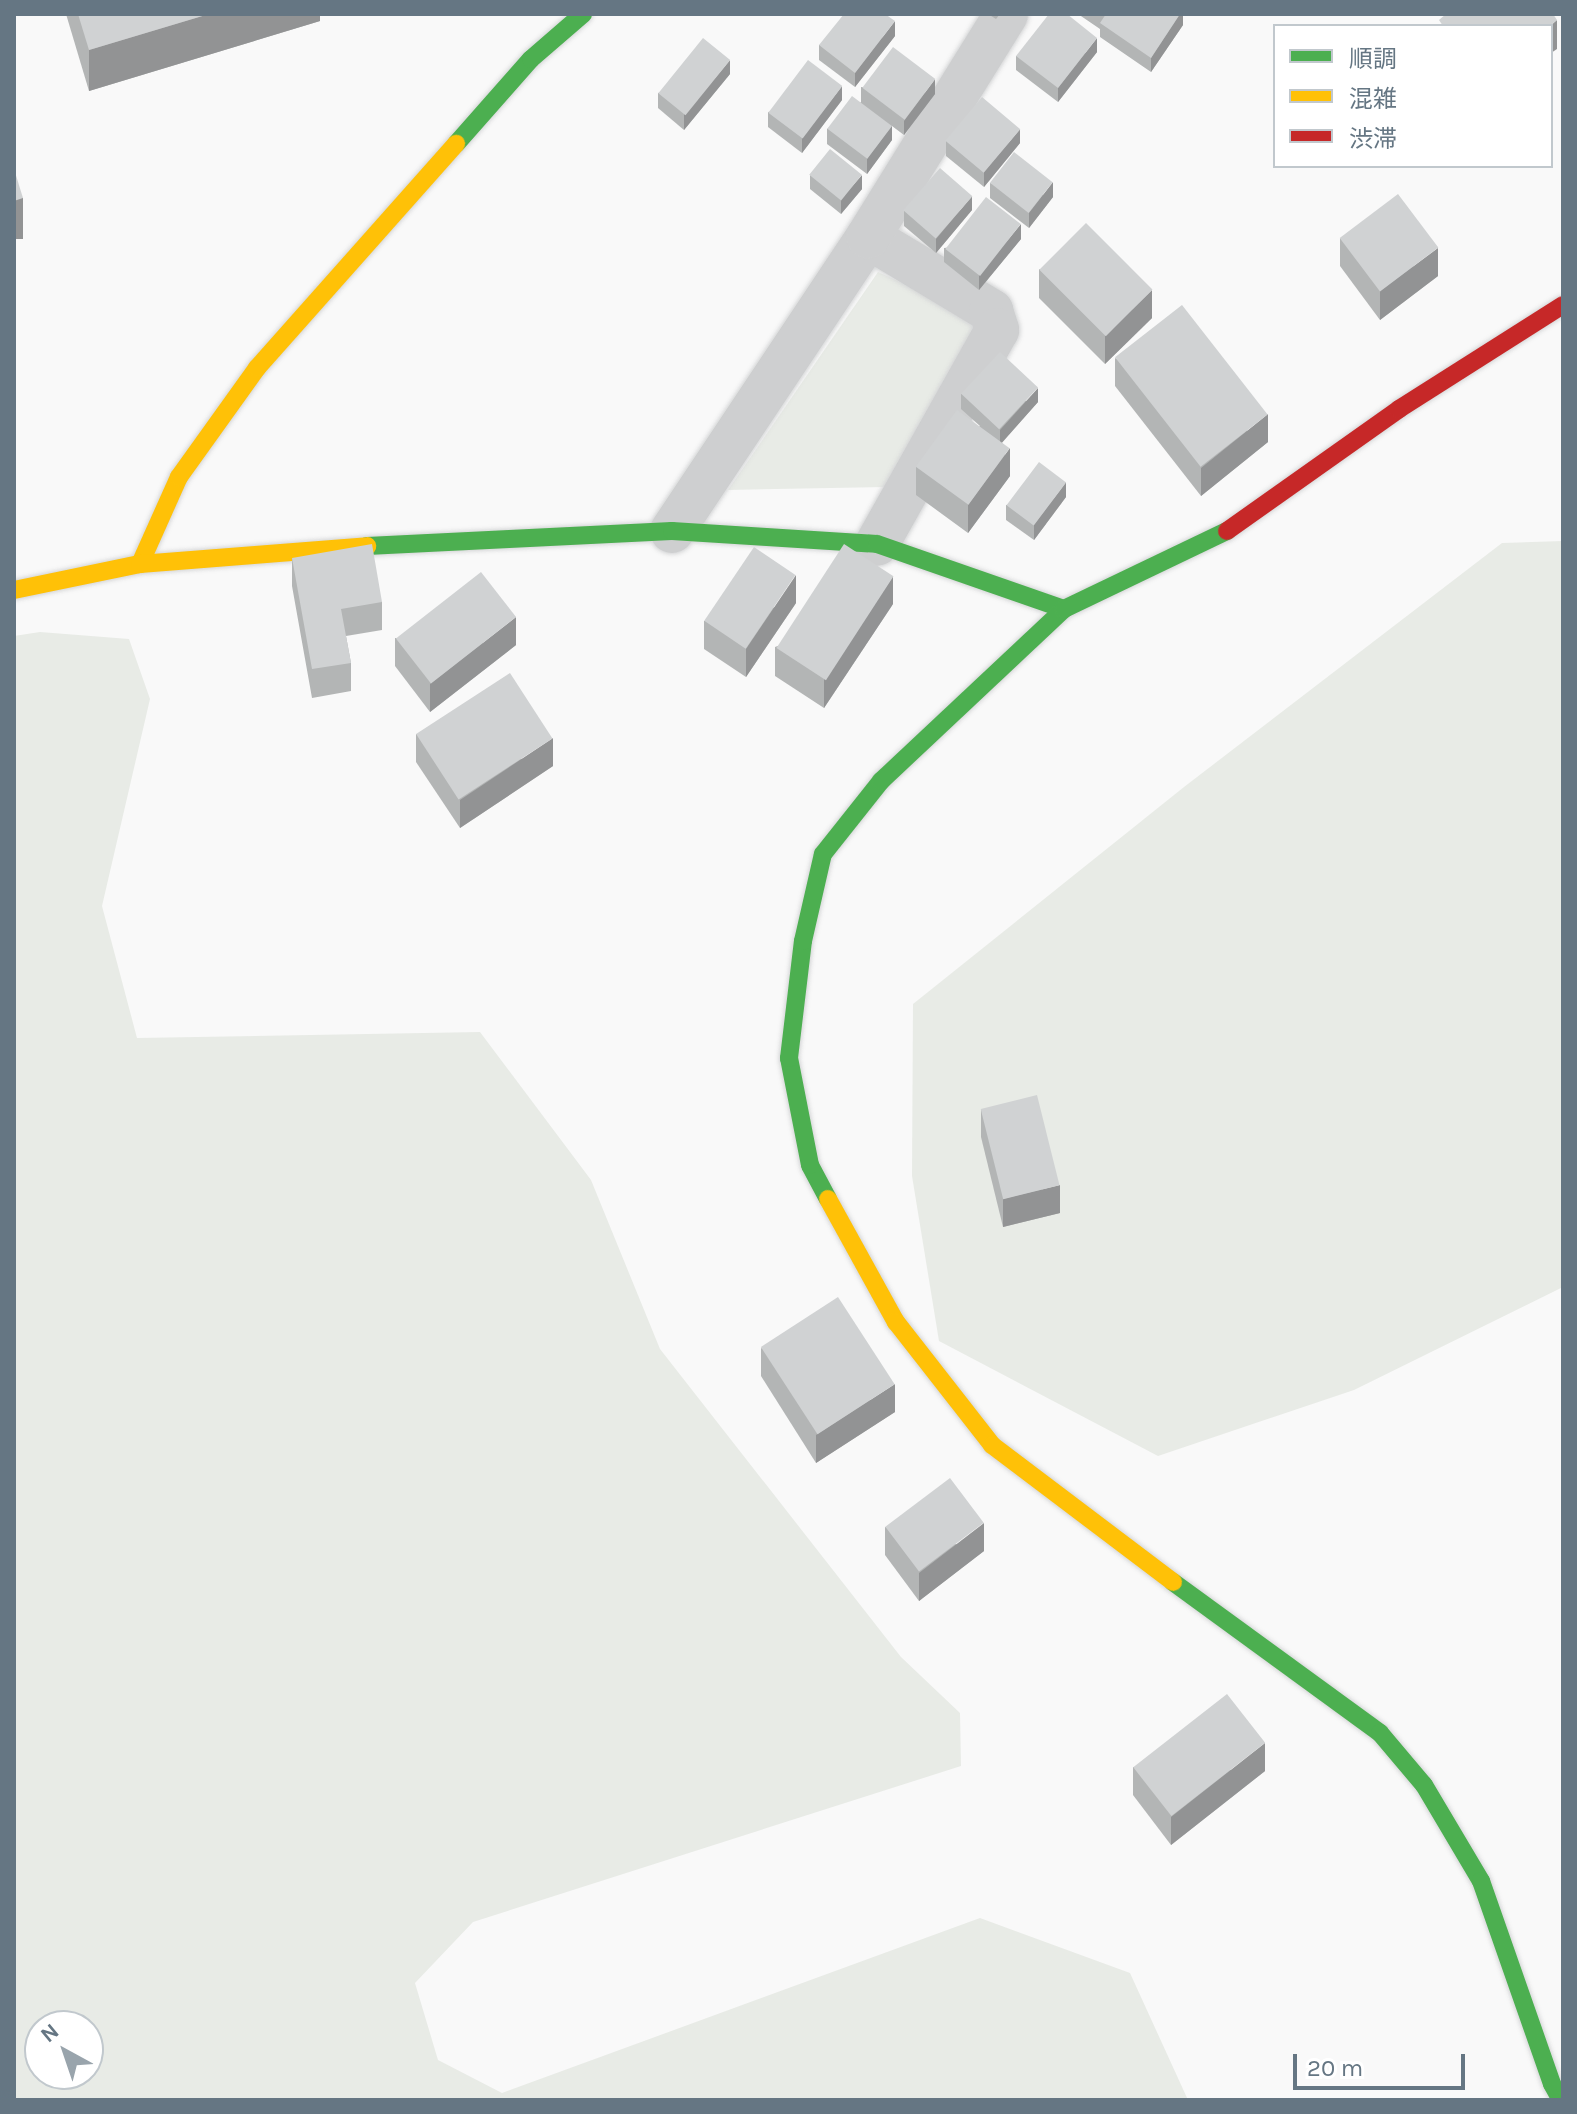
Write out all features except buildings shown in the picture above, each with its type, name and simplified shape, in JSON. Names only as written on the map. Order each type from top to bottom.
[{"type":"street","points":[[140,564],[179,477],[257,368],[531,59],[583,14]]},
{"type":"street","points":[[672,531],[868,237],[1006,14]]},
{"type":"street","points":[[868,237],[991,311],[997,330],[877,544]]},
{"type":"street","points":[[1561,2100],[1552,2084],[1481,1881],[1424,1785],[1380,1733],[1069,1506],[992,1445],[896,1322],[810,1165],[789,1058],[803,941],[823,854],[881,781],[1064,609],[1219,537],[1399,409],[1563,305]]},
{"type":"street","points":[[14,590],[140,564],[335,548],[672,531],[877,544],[1064,609]]},
{"type":"shaded area","points":[[878,272],[980,318],[886,487],[728,490]]},
{"type":"shaded area","points":[[1563,541],[1563,1287],[1354,1390],[1158,1456],[939,1341],[912,1176],[913,1004],[1184,787],[1502,543]]},
{"type":"shaded area","points":[[40,632],[129,639],[150,699],[102,906],[137,1038],[480,1032],[591,1180],[660,1349],[901,1657],[960,1713],[961,1766],[473,1922],[415,1983],[438,2060],[502,2093],[980,1918],[1130,1973],[1188,2100],[14,2100],[14,636]]},
{"type":"traffic: fast","points":[[456,144],[531,59],[583,14]]},
{"type":"traffic: fast","points":[[367,546],[672,531],[877,544],[1064,609]]},
{"type":"traffic: fast","points":[[828,1199],[810,1165],[789,1058],[803,941],[823,854],[881,781],[1064,609],[1227,531]]},
{"type":"traffic: fast","points":[[1173,1582],[1380,1733],[1424,1785],[1481,1881],[1552,2084],[1561,2100]]},
{"type":"traffic: slow","points":[[140,564],[179,477],[257,368],[456,144]]},
{"type":"traffic: slow","points":[[14,590],[140,564],[367,546]]},
{"type":"traffic: slow","points":[[828,1199],[896,1322],[992,1445],[1173,1582]]},
{"type":"traffic: jam","points":[[1227,531],[1399,409],[1563,305]]}]
